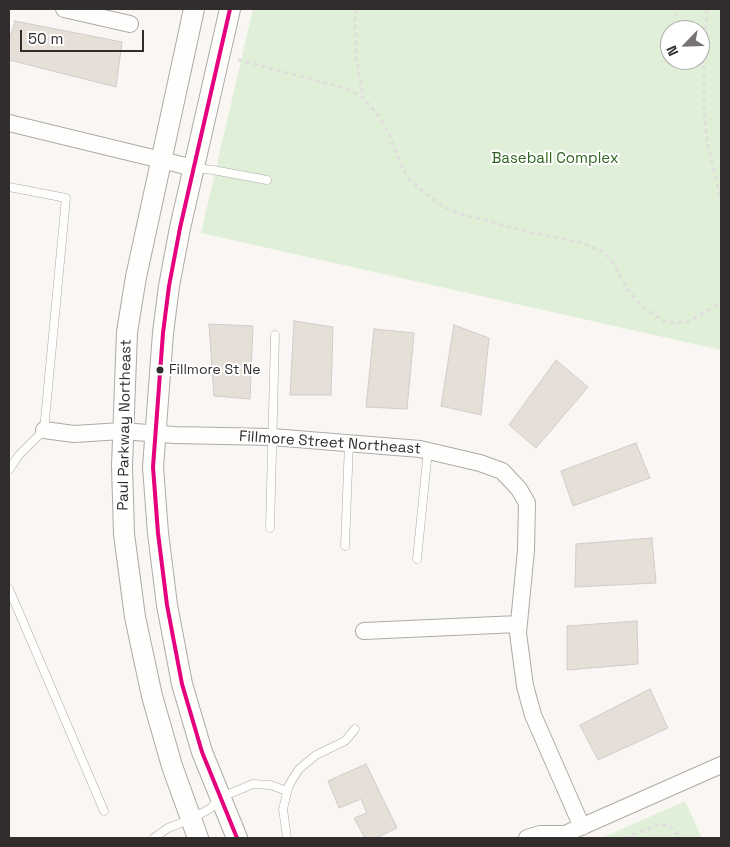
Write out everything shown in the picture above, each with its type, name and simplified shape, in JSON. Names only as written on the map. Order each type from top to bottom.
[{"type":"street","points":[[64,9],[130,24]]},
{"type":"street","name":"Paul Parkway Northeast","points":[[194,9],[136,277],[127,332],[122,466],[124,534],[134,617],[152,696],[172,766],[198,838]]},
{"type":"street","name":"Paul Parkway Northeast","points":[[230,9],[180,228],[169,286],[163,333],[154,476],[158,533],[167,605],[182,684],[202,752],[219,798],[237,838]]},
{"type":"street","points":[[9,123],[194,168]]},
{"type":"street","name":"Fillmore Street Northeast","points":[[44,430],[74,434],[122,431],[156,434],[272,437],[428,450],[480,463],[502,471],[520,489],[526,503],[526,550],[518,624]]},
{"type":"street","points":[[364,631],[518,624],[525,686],[532,715],[582,827]]},
{"type":"street","points":[[527,838],[540,834],[565,837],[582,827],[721,765]]},
{"type":"lane","points":[[194,168],[267,180]]},
{"type":"lane","points":[[9,188],[66,198],[44,430],[19,454],[9,470]]},
{"type":"lane","points":[[270,528],[275,335]]},
{"type":"lane","points":[[345,546],[349,443]]},
{"type":"lane","points":[[417,558],[428,450]]},
{"type":"lane","points":[[9,589],[104,812]]},
{"type":"lane","points":[[287,838],[283,809],[288,785],[299,769],[316,755],[345,741],[355,729]]},
{"type":"lane","points":[[154,838],[168,828],[191,819],[211,808],[219,798],[253,784],[270,785],[287,791]]},
{"type":"path","points":[[357,9],[355,20],[356,56],[363,98]]},
{"type":"path","points":[[676,16],[678,9]]},
{"type":"path","points":[[707,9],[704,112],[708,146],[721,200]]},
{"type":"path","points":[[238,60],[352,91],[363,98],[379,116],[410,180],[446,208],[481,220],[578,242],[602,251],[610,258],[628,290],[642,306],[663,321],[687,322],[721,303]]},
{"type":"path","points":[[625,838],[658,825],[669,825],[682,838]]},
{"type":"green space","name":"Baseball Complex","points":[[253,9],[721,9],[721,350],[201,233]]},
{"type":"green space","points":[[685,801],[702,838],[602,838]]},
{"type":"building","points":[[15,21],[122,42],[116,87],[9,60],[9,41]]},
{"type":"building","points":[[294,321],[333,327],[331,395],[290,395]]},
{"type":"building","points":[[209,324],[253,326],[250,399],[214,396]]},
{"type":"building","points":[[454,325],[489,338],[481,415],[441,406]]},
{"type":"building","points":[[374,329],[414,333],[407,409],[366,407]]},
{"type":"building","points":[[556,360],[588,387],[536,448],[509,425]]},
{"type":"building","points":[[636,443],[650,478],[573,506],[561,471]]},
{"type":"building","points":[[652,538],[656,583],[575,587],[576,544]]},
{"type":"building","points":[[637,621],[638,664],[567,670],[567,626]]},
{"type":"building","points":[[650,689],[668,728],[598,760],[580,725]]},
{"type":"building","points":[[366,764],[397,828],[376,838],[365,838],[354,818],[367,813],[361,799],[339,808],[328,781]]},
{"type":"transit line","points":[[230,9],[180,228],[169,286],[163,333],[153,467],[158,533],[167,605],[182,684],[202,752],[237,838]]},
{"type":"place","name":"Fillmore St Ne","points":[[160,370]]}]
